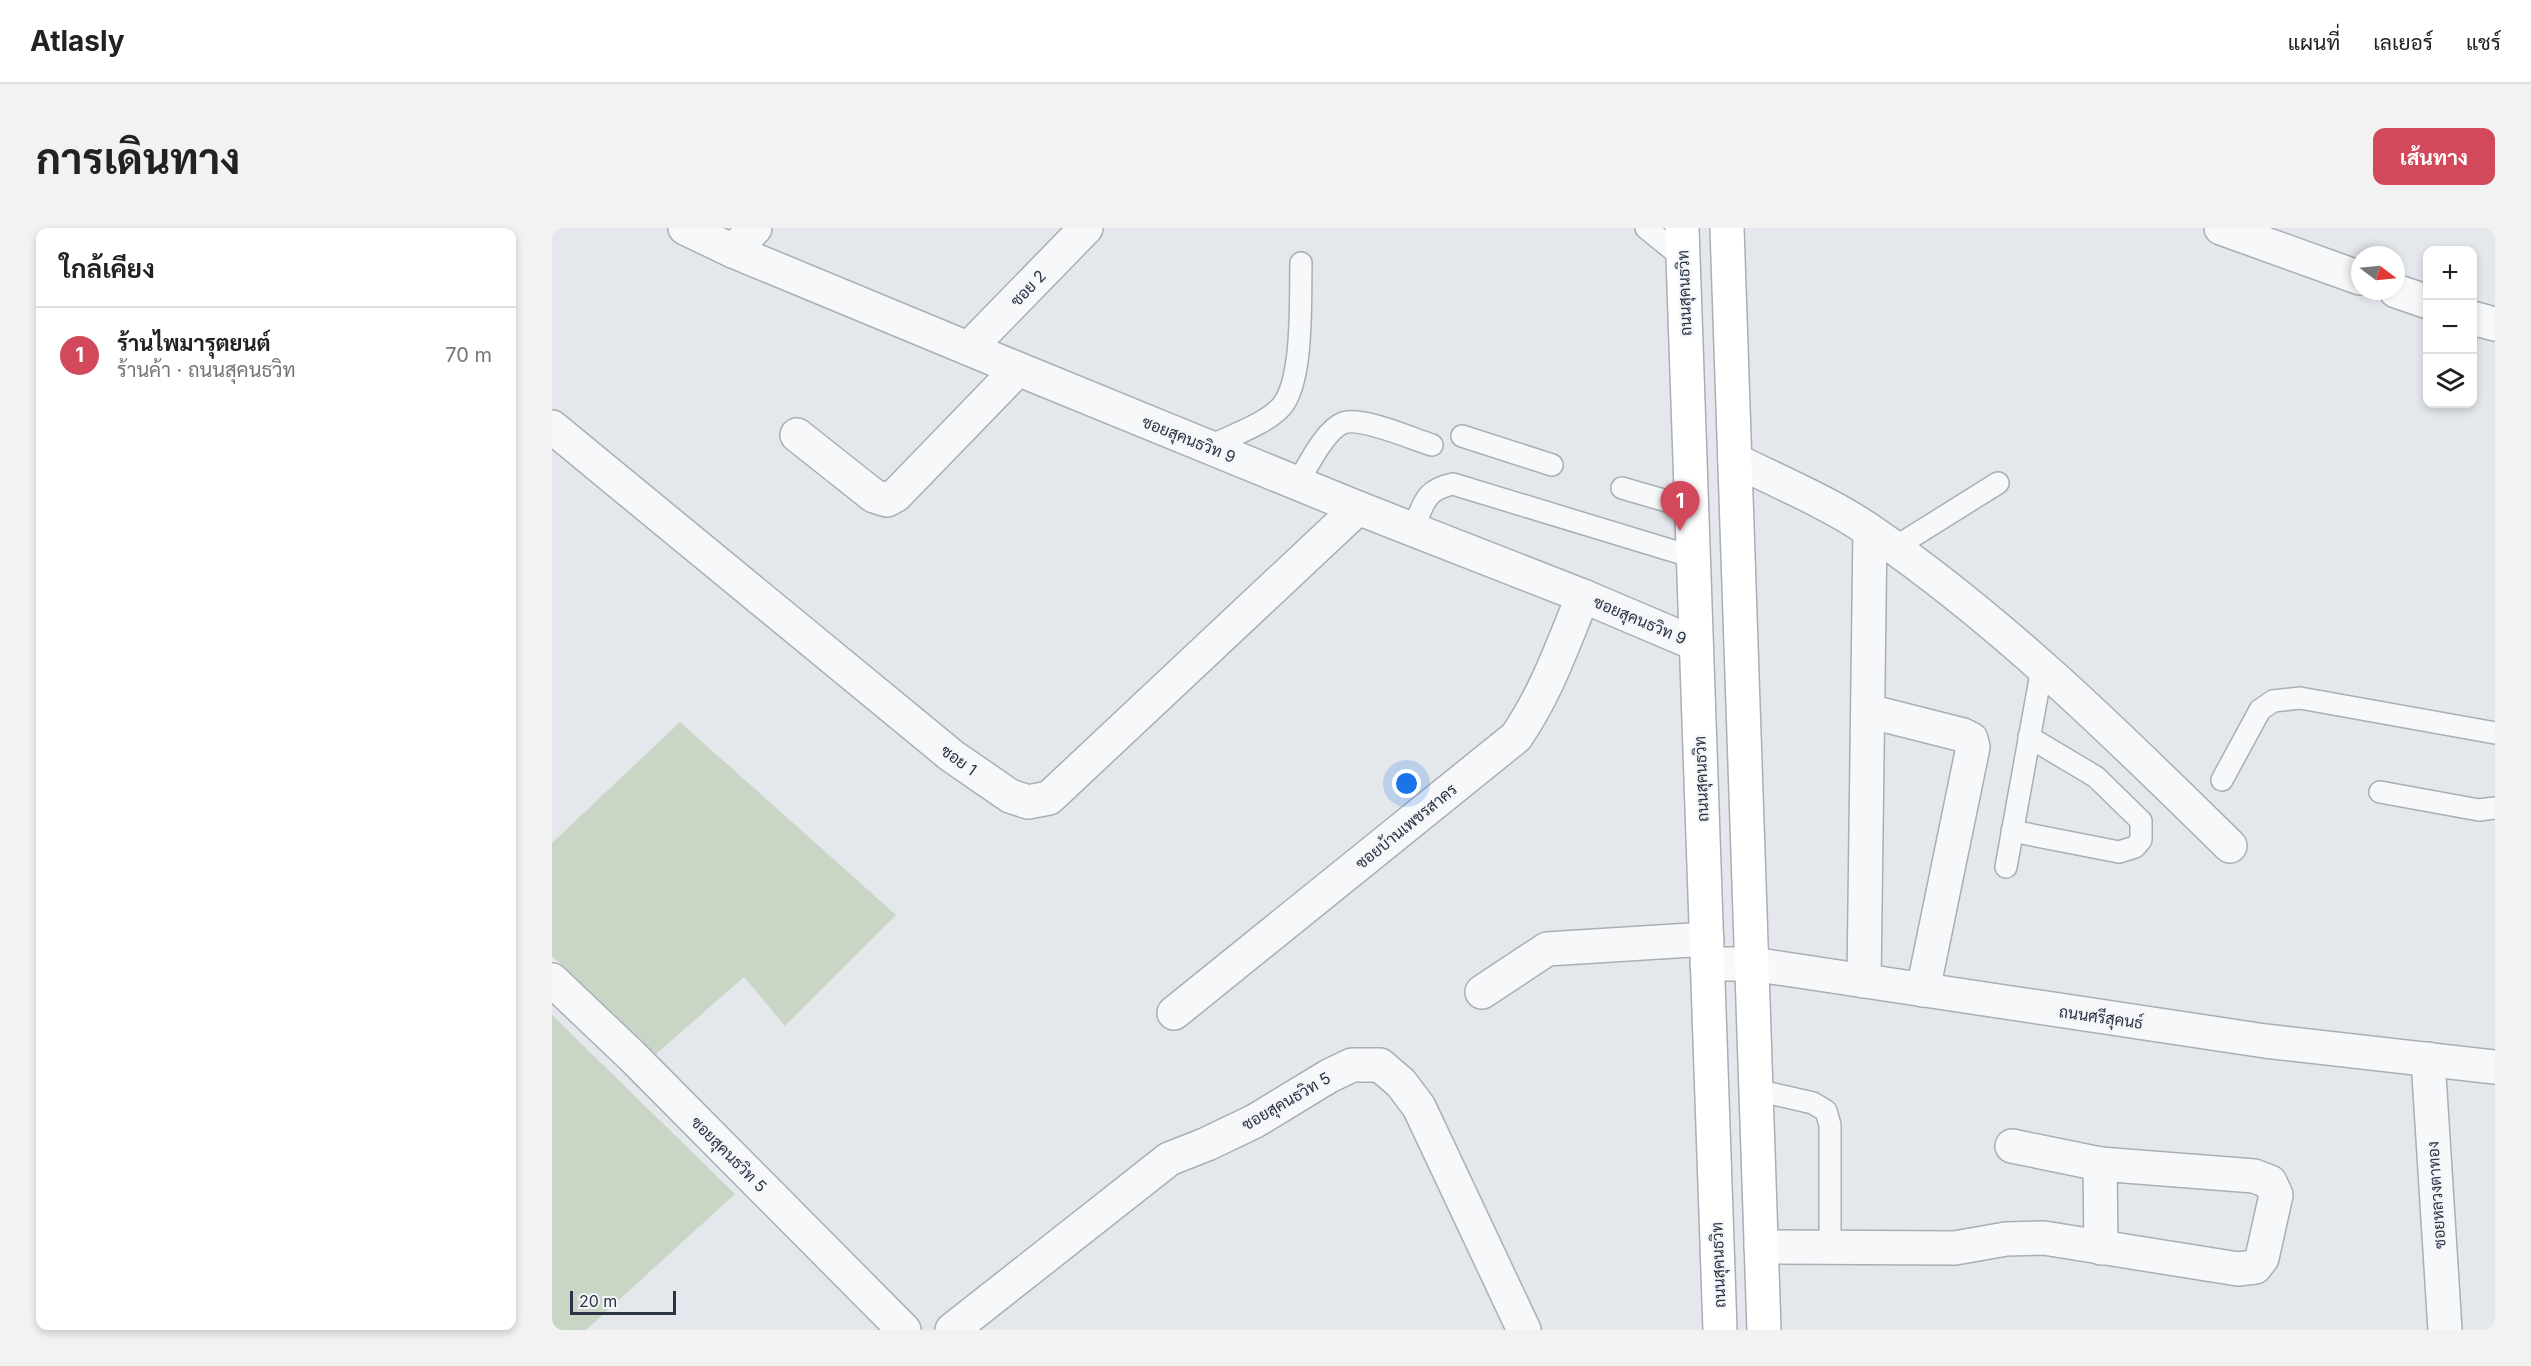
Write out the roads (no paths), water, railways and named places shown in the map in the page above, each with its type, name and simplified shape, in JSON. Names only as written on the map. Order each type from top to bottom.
[{"type":"main road","points":[[1727,228],[1764,1330]]},
{"type":"main road","name":"ถนนสุคนธวิท","points":[[1683,243],[1720,1330]]},
{"type":"street","name":"ซอยสุคนธวิท 9","points":[[685,228],[744,239],[969,348],[1018,369],[1358,508],[1583,596],[1696,644]]},
{"type":"street","name":"ซอย 2","points":[[969,348],[1086,228]]},
{"type":"street","points":[[2221,228],[2351,275]]},
{"type":"street","points":[[2405,294],[2423,301]]},
{"type":"street","points":[[2477,319],[2495,324]]},
{"type":"street","points":[[797,435],[874,496],[887,500],[896,495],[1018,369]]},
{"type":"street","name":"ซอย 1","points":[[552,427],[952,756],[1010,796],[1028,802],[1049,798],[1358,508]]},
{"type":"street","points":[[1735,460],[1829,507],[1882,539],[1988,619],[2230,846]]},
{"type":"street","points":[[1864,981],[1868,711],[1882,539]]},
{"type":"street","name":"ซอยบ้านเพชรสาคร","points":[[1174,1013],[1516,737],[1532,714],[1544,689],[1583,596]]},
{"type":"street","points":[[1868,711],[1963,735],[1971,739],[1973,747],[1923,990]]},
{"type":"street","name":"ถนนศรีสุคนธ์","points":[[1482,992],[1547,949],[1617,943],[1707,952],[1752,964],[2265,1041],[2495,1067]]},
{"type":"street","name":"ซอยสุคนธวิท 5","points":[[552,980],[632,1056],[904,1330]]},
{"type":"street","name":"ซอยหลวงตาทอง","points":[[2427,1059],[2445,1330]]},
{"type":"street","name":"ซอยสุคนธวิท 5","points":[[952,1330],[1169,1159],[1256,1121],[1329,1076],[1352,1065],[1380,1065],[1401,1083],[1419,1107],[1524,1330]]},
{"type":"street","points":[[1761,1246],[1955,1248],[2006,1239],[2044,1238],[2238,1269],[2255,1267],[2262,1258],[2276,1196],[2270,1182],[2254,1176],[2100,1164],[2012,1146]]},
{"type":"street","points":[[2100,1164],[2101,1248]]},
{"type":"lane","points":[[1646,228],[1683,243]]},
{"type":"lane","points":[[1208,447],[1280,409],[1290,395],[1297,370],[1301,263]]},
{"type":"lane","points":[[1298,482],[1328,436],[1341,423],[1356,421],[1432,445]]},
{"type":"lane","points":[[1462,436],[1552,465]]},
{"type":"lane","points":[[1882,539],[1998,483]]},
{"type":"lane","points":[[1413,530],[1431,492],[1436,487],[1453,484],[1693,557]]},
{"type":"lane","points":[[1622,488],[1691,507]]},
{"type":"lane","points":[[2006,867],[2042,668]]},
{"type":"lane","points":[[2223,780],[2260,710],[2273,701],[2300,698],[2495,734]]},
{"type":"lane","points":[[2012,831],[2120,852],[2134,847],[2141,840],[2141,821],[2096,777],[2029,737]]},
{"type":"lane","points":[[2380,792],[2479,810],[2495,808]]},
{"type":"lane","points":[[1756,1090],[1813,1103],[1826,1111],[1830,1125],[1830,1247]]},
{"type":"place","name":"ร้านไพมารุตยนต์","points":[[1680,531]]}]
